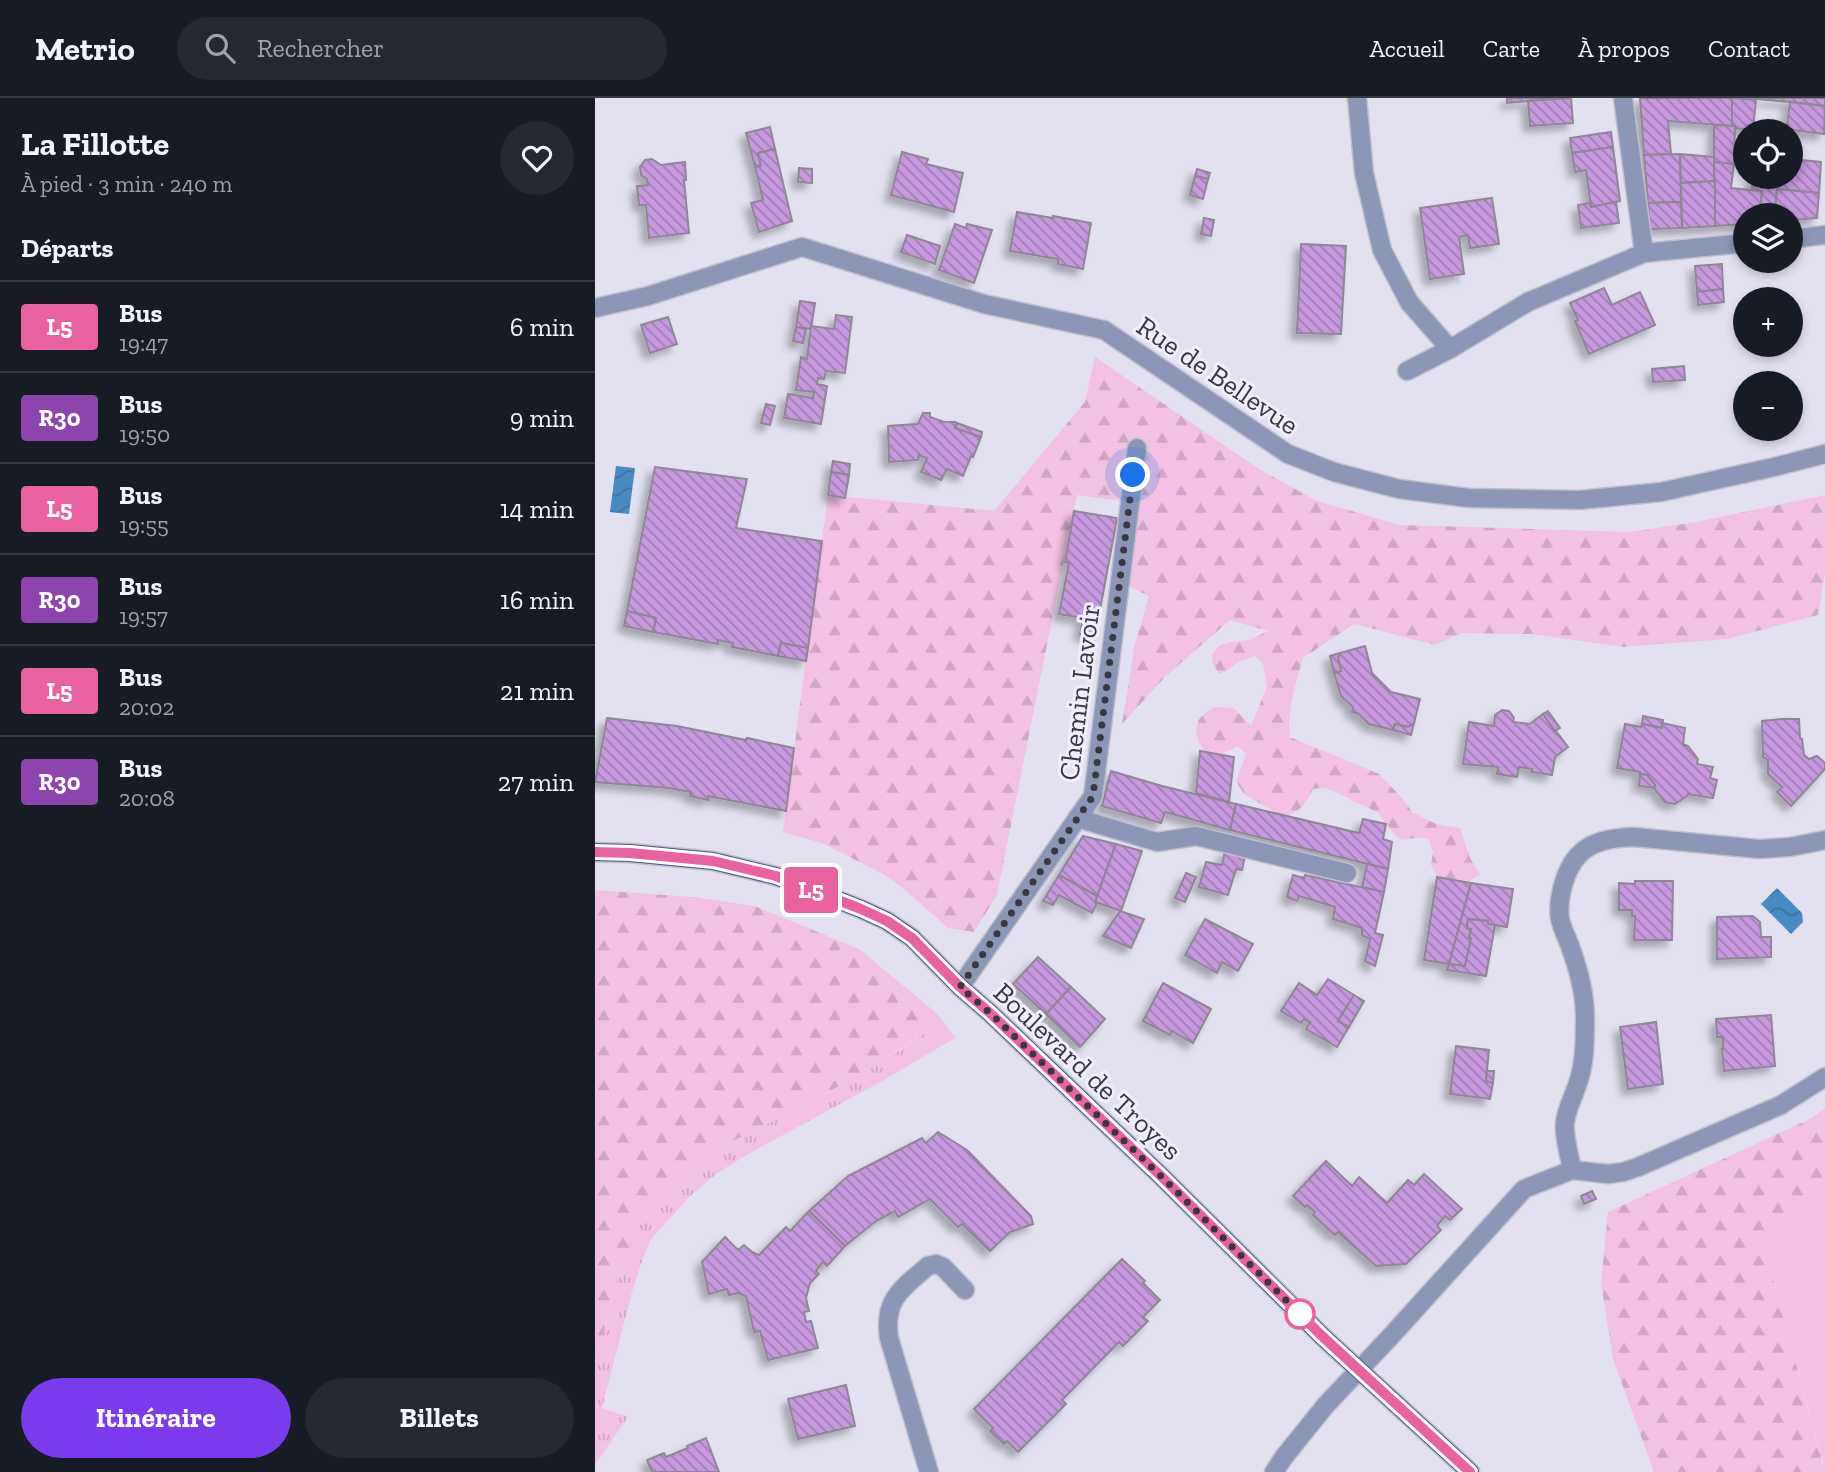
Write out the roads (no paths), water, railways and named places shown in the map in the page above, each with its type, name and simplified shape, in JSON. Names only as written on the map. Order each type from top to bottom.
[{"type":"main road","name":"Boulevard de Troyes","points":[[595,852],[713,861],[776,876],[861,909],[887,921],[912,938],[1359,1370],[1470,1472]]},
{"type":"street","points":[[1357,98],[1364,173],[1382,250],[1409,302],[1450,349]]},
{"type":"street","points":[[1623,98],[1644,253]]},
{"type":"street","points":[[1803,238],[1825,235]]},
{"type":"street","points":[[1407,371],[1450,349],[1528,302],[1644,253],[1733,244]]},
{"type":"street","name":"Rue de Bellevue","points":[[595,308],[648,296],[802,247],[984,304],[1104,330],[1288,454],[1334,472],[1399,489],[1469,498],[1580,500],[1661,492],[1825,454]]},
{"type":"street","name":"Chemin Lavoir","points":[[960,987],[1093,796],[1137,448]]},
{"type":"street","points":[[1077,818],[1157,842],[1196,836],[1347,873]]},
{"type":"street","points":[[1572,1170],[1564,1124],[1581,1075],[1585,1013],[1581,982],[1560,922],[1559,895],[1568,867],[1580,852],[1619,838],[1634,837],[1759,849],[1790,847],[1825,840]]},
{"type":"street","points":[[1274,1472],[1325,1406],[1524,1189],[1572,1170],[1608,1174],[1638,1167],[1781,1105],[1825,1077]]},
{"type":"street","points":[[929,1472],[889,1338],[889,1310],[895,1295],[929,1266],[936,1264],[943,1267],[965,1290]]},
{"type":"water","points":[[616,466],[635,468],[629,514],[610,512]]},
{"type":"water","points":[[1777,888],[1802,913],[1803,922],[1791,934],[1761,904]]}]
